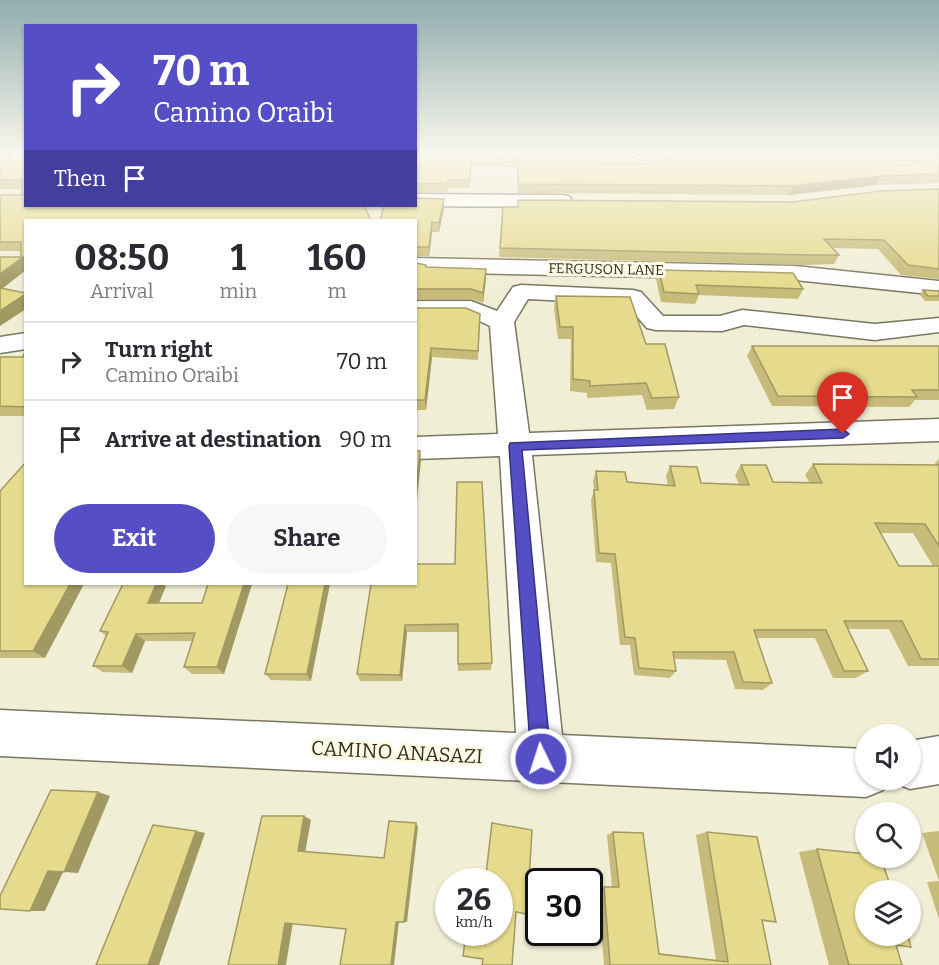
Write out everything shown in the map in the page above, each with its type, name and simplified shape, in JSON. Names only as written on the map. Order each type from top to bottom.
[{"type":"street","points":[[417,200],[586,201]]},
{"type":"street","name":"FERGUSON LANE","points":[[417,265],[795,273],[939,288]]},
{"type":"street","points":[[541,759],[515,446],[502,322],[521,292],[633,297],[656,322],[722,324],[742,317],[875,332],[939,325]]},
{"type":"street","points":[[417,308],[471,308],[502,322]]},
{"type":"street","points":[[0,345],[24,342]]},
{"type":"street","points":[[417,448],[939,430]]},
{"type":"street","name":"CAMINO ANASAZI","points":[[0,733],[855,773]]},
{"type":"street","points":[[921,763],[939,760]]},
{"type":"building","points":[[0,197],[24,197],[24,207],[364,207],[370,219],[24,219],[24,256],[0,274],[0,257],[21,257],[21,242],[0,242]]},
{"type":"building","points":[[833,197],[939,197],[939,269],[908,265],[884,240],[824,239],[839,255],[500,248],[503,207],[518,207],[518,200],[793,202]]},
{"type":"building","points":[[417,198],[444,199],[439,223],[432,222],[429,247],[417,247],[417,219],[380,219],[384,207],[417,207]]},
{"type":"building","points":[[417,263],[426,265],[426,267],[486,269],[483,293],[471,289],[417,289]]},
{"type":"building","points":[[659,270],[793,273],[803,289],[696,285],[699,294],[664,292]]},
{"type":"building","points":[[0,288],[24,293],[24,295],[0,311]]},
{"type":"building","points":[[923,290],[939,291],[939,296],[928,296]]},
{"type":"building","points":[[556,296],[630,297],[646,344],[665,344],[679,397],[652,398],[646,383],[590,386],[590,381],[573,379],[573,327],[560,327]]},
{"type":"building","points":[[417,308],[466,308],[480,314],[478,351],[431,348],[425,400],[417,400]]},
{"type":"building","points":[[752,346],[939,346],[939,390],[912,390],[917,397],[778,396]]},
{"type":"building","points":[[24,354],[24,407],[0,406],[0,357],[23,357]]},
{"type":"building","points":[[417,451],[420,451],[417,479]]},
{"type":"building","points":[[24,464],[24,585],[69,585],[33,651],[0,651],[0,491]]},
{"type":"building","points":[[813,464],[939,465],[939,546],[925,524],[875,523],[899,566],[939,566],[939,659],[921,659],[902,621],[844,621],[868,671],[844,671],[826,630],[754,630],[772,683],[743,682],[734,652],[673,652],[676,671],[639,668],[635,638],[625,637],[615,554],[599,553],[594,490],[598,490],[596,471],[625,472],[627,482],[675,486],[670,466],[697,467],[701,483],[749,485],[741,465],[766,465],[773,482],[822,483]]},
{"type":"building","points":[[457,482],[482,482],[492,663],[458,664],[458,624],[405,625],[400,675],[357,674],[371,585],[417,585],[417,564],[455,564]]},
{"type":"building","points":[[123,585],[156,585],[148,603],[202,603],[208,585],[244,585],[217,667],[184,667],[195,633],[136,634],[122,666],[93,666],[108,632],[100,631]]},
{"type":"building","points":[[288,585],[325,585],[307,674],[265,674]]},
{"type":"building","points":[[51,790],[98,792],[64,872],[48,871],[30,911],[0,909],[0,896]]},
{"type":"building","points":[[262,816],[304,816],[298,851],[384,858],[389,821],[416,823],[404,922],[396,922],[391,965],[340,965],[346,929],[285,923],[278,965],[228,965]]},
{"type":"building","points":[[492,823],[532,830],[530,868],[525,868],[525,914],[516,912],[512,965],[482,965],[483,959],[463,956],[464,946],[513,946],[513,868],[487,868]]},
{"type":"building","points":[[153,825],[196,831],[148,965],[96,965]]},
{"type":"building","points":[[613,832],[643,833],[659,954],[728,962],[707,832],[757,837],[776,922],[762,920],[771,965],[610,965],[604,887],[619,887]]},
{"type":"building","points":[[817,849],[855,853],[855,868],[884,868],[888,880],[855,880],[855,946],[896,946],[902,965],[849,965]]},
{"type":"route","points":[[541,759],[515,446],[843,434]]}]
